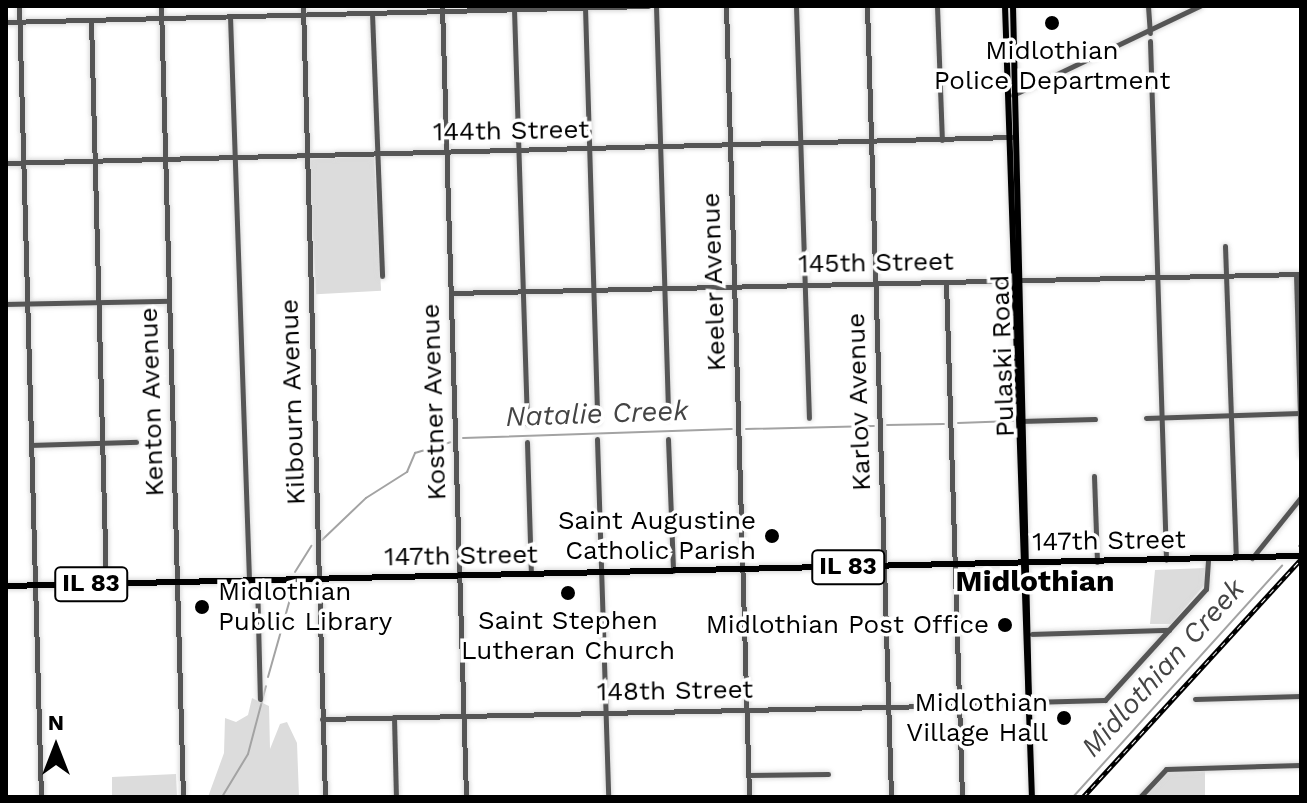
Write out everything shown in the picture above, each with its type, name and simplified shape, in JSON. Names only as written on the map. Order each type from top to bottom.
[{"type":"main road","name":"Pulaski Road","points":[[1005,6],[1032,797]]},
{"type":"main road","name":"Pulaski Road","points":[[1013,6],[1021,281],[1021,421]]},
{"type":"main road","name":"147th Street","points":[[6,586],[1301,556]]},
{"type":"main road","name":"Pulaski Road","points":[[1026,563],[1032,634],[1029,703]]},
{"type":"street","points":[[19,6],[41,797]]},
{"type":"street","name":"Kenton Avenue","points":[[161,6],[183,797]]},
{"type":"street","name":"Kilbourn Avenue","points":[[303,6],[325,797]]},
{"type":"street","points":[[6,22],[648,6]]},
{"type":"street","points":[[656,6],[668,418]]},
{"type":"street","name":"Keeler Avenue","points":[[726,6],[749,797]]},
{"type":"street","points":[[796,6],[809,418]]},
{"type":"street","name":"Karlov Avenue","points":[[867,6],[891,797]]},
{"type":"street","points":[[937,6],[942,140]]},
{"type":"street","points":[[1148,6],[1166,560]]},
{"type":"street","points":[[1007,97],[1200,6]]},
{"type":"street","points":[[585,7],[597,422]]},
{"type":"street","name":"Kostner Avenue","points":[[442,9],[466,797]]},
{"type":"street","points":[[514,9],[527,424]]},
{"type":"street","points":[[372,13],[382,276]]},
{"type":"street","points":[[230,16],[260,699]]},
{"type":"street","points":[[91,20],[106,584]]},
{"type":"street","name":"144th Street","points":[[6,163],[1017,137]]},
{"type":"street","points":[[1225,246],[1236,558]]},
{"type":"street","points":[[1298,274],[1301,455]]},
{"type":"street","name":"145th Street","points":[[451,293],[1298,274]]},
{"type":"street","points":[[946,282],[962,797]]},
{"type":"street","points":[[6,304],[169,301]]},
{"type":"street","points":[[1146,418],[1300,413]]},
{"type":"street","points":[[1021,421],[1095,419]]},
{"type":"street","points":[[597,439],[608,797]]},
{"type":"street","points":[[668,439],[673,571]]},
{"type":"street","points":[[32,445],[136,442]]},
{"type":"street","points":[[527,442],[531,574]]},
{"type":"street","points":[[1094,476],[1097,562]]},
{"type":"street","points":[[1252,558],[1301,497]]},
{"type":"street","points":[[1032,634],[1170,630],[1206,589],[1208,559]]},
{"type":"street","name":"148th Street","points":[[322,719],[1105,700],[1170,630]]},
{"type":"street","points":[[1195,699],[1301,696]]},
{"type":"street","points":[[394,717],[396,797]]},
{"type":"street","points":[[1140,797],[1166,769],[1301,765]]},
{"type":"street","points":[[748,775],[828,774]]},
{"type":"shaded area","points":[[374,156],[381,291],[316,294],[309,159]]},
{"type":"shaded area","points":[[1205,568],[1206,583],[1171,624],[1150,624],[1155,570]]},
{"type":"shaded area","points":[[252,698],[269,706],[270,749],[280,724],[287,722],[297,743],[299,797],[208,797],[224,753],[225,718],[236,722],[248,715]]},
{"type":"shaded area","points":[[1205,768],[1205,797],[1140,797],[1166,769]]},
{"type":"shaded area","points":[[176,774],[177,797],[112,797],[112,777]]},
{"type":"waterway","name":"Natalie Creek","points":[[958,423],[1013,421]]},
{"type":"waterway","name":"Natalie Creek","points":[[887,425],[944,424]]},
{"type":"waterway","name":"Natalie Creek","points":[[746,429],[874,426]]},
{"type":"waterway","name":"Natalie Creek","points":[[463,438],[732,429]]},
{"type":"waterway","name":"Natalie Creek","points":[[322,540],[366,498],[407,472],[415,453],[450,442]]},
{"type":"waterway","name":"Natalie Creek","points":[[295,572],[311,546]]},
{"type":"waterway","name":"Midlothian Creek","points":[[1073,797],[1282,566]]},
{"type":"waterway","name":"Natalie Creek","points":[[268,677],[294,585]]},
{"type":"waterway","name":"Natalie Creek","points":[[222,797],[248,754],[266,686]]},
{"type":"railway","points":[[1083,797],[1301,559]]},
{"type":"place","name":"Midlothian Police Department","points":[[1052,23]]},
{"type":"place","name":"Saint Augustine Catholic Parish","points":[[772,536]]},
{"type":"place","name":"Saint Stephen Lutheran Church","points":[[568,593]]},
{"type":"place","name":"Midlothian Public Library","points":[[202,607]]},
{"type":"place","name":"Midlothian Post Office","points":[[1005,625]]},
{"type":"place","name":"Midlothian Village Hall","points":[[1064,718]]},
{"type":"district","name":"Midlothian","points":[[1035,581]]}]
